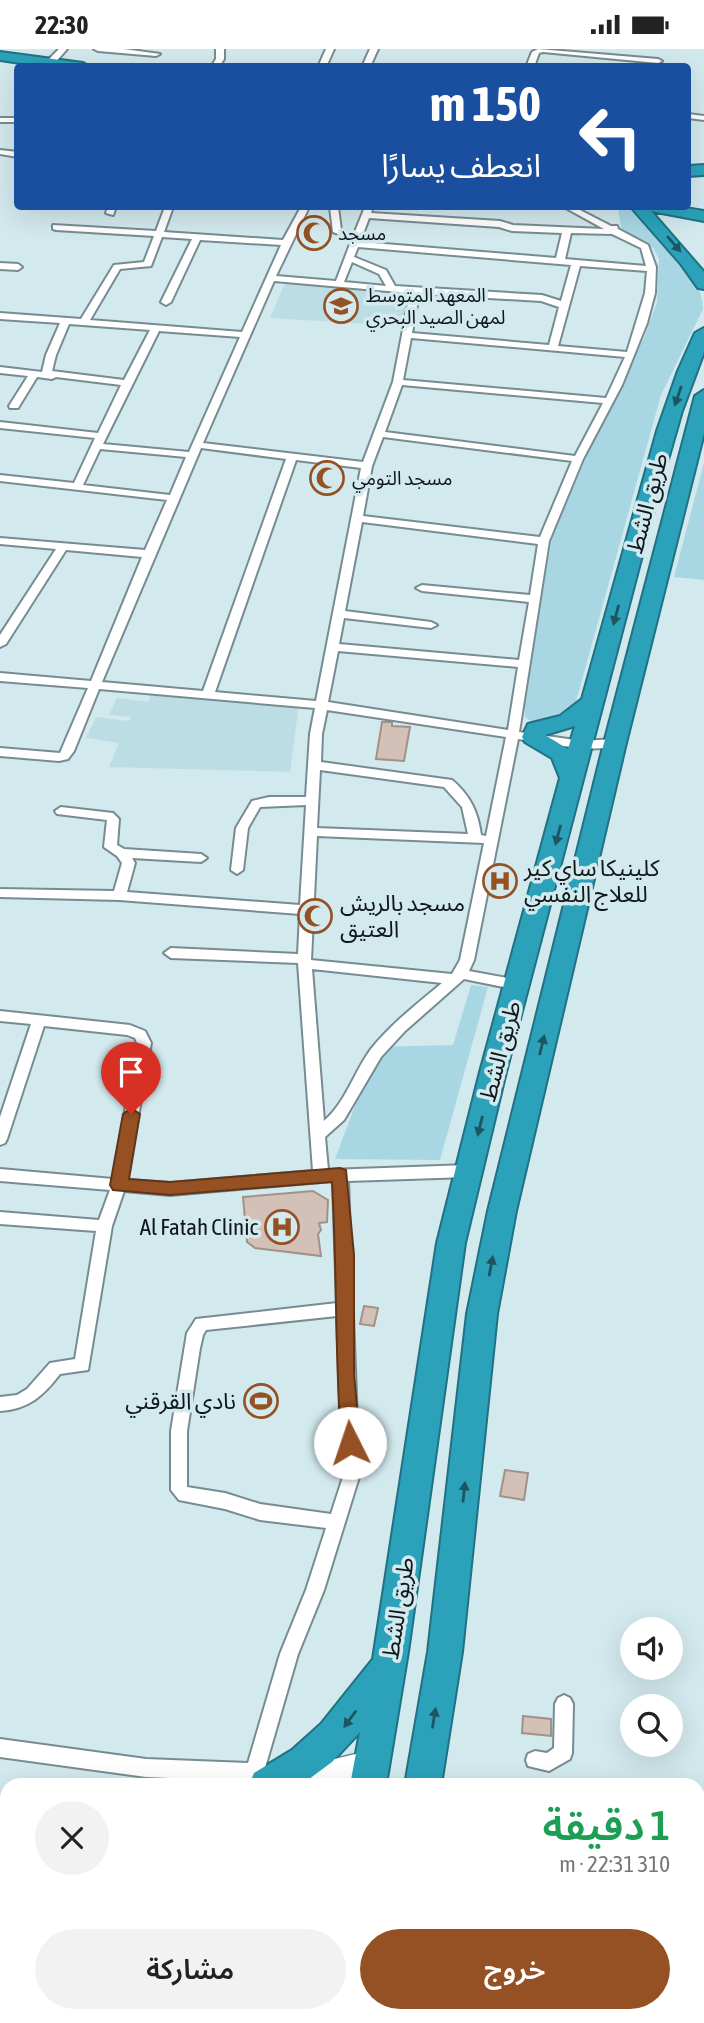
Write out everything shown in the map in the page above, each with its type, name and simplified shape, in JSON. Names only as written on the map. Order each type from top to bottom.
[{"type":"highway","points":[[0,58],[40,63]]},
{"type":"highway","points":[[642,210],[687,260],[704,284]]},
{"type":"highway","points":[[673,210],[704,215]]},
{"type":"highway","points":[[682,210],[704,215]]},
{"type":"highway","name":"طريق الشط","points":[[370,1775],[451,1243],[593,700],[674,406],[704,333]]},
{"type":"highway","name":"طريق الشط","points":[[424,1778],[445,1652],[482,1314],[522,1123],[704,396]]},
{"type":"highway","points":[[525,733],[569,722],[581,716],[593,700]]},
{"type":"highway","points":[[525,733],[561,754],[573,780]]},
{"type":"highway","points":[[267,1778],[299,1767],[340,1732],[389,1664]]},
{"type":"street","points":[[49,63],[63,49]]},
{"type":"street","points":[[98,49],[156,54]]},
{"type":"street","points":[[532,63],[539,50],[584,51],[651,63]]},
{"type":"street","points":[[84,323],[117,267],[148,264],[168,210]]},
{"type":"street","points":[[0,752],[64,756],[173,498],[286,243],[303,210]]},
{"type":"street","points":[[334,210],[337,232],[356,241],[651,268]]},
{"type":"street","points":[[319,1134],[339,1115],[376,1053],[400,1027],[458,977],[467,961],[491,839],[525,733],[524,664],[544,541],[578,459],[609,401],[649,308],[651,268],[645,247],[614,228],[575,210]]},
{"type":"street","points":[[339,284],[368,211],[566,232],[609,232],[614,228]]},
{"type":"street","points":[[56,227],[286,243]]},
{"type":"street","points":[[560,261],[566,232]]},
{"type":"street","points":[[166,302],[197,237]]},
{"type":"street","points":[[349,258],[383,272],[392,289]]},
{"type":"street","points":[[553,348],[576,262]]},
{"type":"street","points":[[0,266],[18,267]]},
{"type":"street","points":[[271,278],[542,299],[564,305]]},
{"type":"street","points":[[321,1176],[305,962],[314,765],[321,705],[341,614],[367,466],[398,382],[415,291]]},
{"type":"street","points":[[0,316],[247,335]]},
{"type":"street","points":[[51,376],[47,373],[51,355],[65,322]]},
{"type":"street","points":[[77,487],[156,327]]},
{"type":"street","points":[[406,335],[630,355]]},
{"type":"street","points":[[0,370],[127,383]]},
{"type":"street","points":[[14,406],[34,374]]},
{"type":"street","points":[[398,382],[609,401]]},
{"type":"street","points":[[0,425],[101,436]]},
{"type":"street","points":[[379,434],[578,459]]},
{"type":"street","points":[[96,446],[292,457],[367,466]]},
{"type":"street","points":[[208,694],[292,457]]},
{"type":"street","points":[[0,478],[173,498]]},
{"type":"street","points":[[357,518],[544,541]]},
{"type":"street","points":[[0,541],[149,554]]},
{"type":"street","points":[[0,644],[63,546]]},
{"type":"street","points":[[422,588],[534,599]]},
{"type":"street","points":[[341,614],[431,625]]},
{"type":"street","points":[[334,647],[524,664]]},
{"type":"street","points":[[1,679],[94,684],[321,705],[583,740],[616,739]]},
{"type":"street","points":[[314,765],[448,783],[464,796],[472,814],[475,839]]},
{"type":"street","points":[[237,870],[242,828],[256,804],[269,801],[312,801]]},
{"type":"street","points":[[61,811],[109,816],[113,823],[110,847],[122,853],[201,857]]},
{"type":"street","points":[[310,832],[491,839]]},
{"type":"street","points":[[119,896],[129,863],[122,853]]},
{"type":"street","points":[[0,893],[119,896],[306,909]]},
{"type":"street","points":[[171,953],[305,962],[518,985]]},
{"type":"street","points":[[0,1016],[130,1030],[141,1035],[144,1043],[119,1185],[104,1226],[82,1365],[56,1369],[34,1394],[18,1404],[0,1404]]},
{"type":"street","points":[[0,1139],[39,1020]]},
{"type":"street","points":[[0,1175],[170,1189],[321,1176],[468,1171]]},
{"type":"street","points":[[259,1778],[289,1654],[315,1590],[348,1490],[352,1467],[345,1373],[345,1255],[340,1175]]},
{"type":"street","points":[[0,1218],[104,1226]]},
{"type":"street","points":[[336,1521],[260,1512],[225,1501],[185,1495],[179,1490],[177,1481],[178,1446],[192,1348],[195,1333],[202,1324],[345,1310]]},
{"type":"street","points":[[536,1760],[549,1762],[563,1753],[564,1704]]},
{"type":"street","points":[[0,1748],[232,1778]]},
{"type":"street","points":[[344,1778],[370,1775]]},
{"type":"shaded area","points":[[618,210],[631,210],[686,266],[701,294],[703,309],[661,395],[572,716],[548,723],[530,721],[525,717],[524,703],[552,538],[604,415],[644,338],[657,302],[659,259],[653,248],[621,228]]},
{"type":"shaded area","name":"المعهد المتوسط لمهن الصيد البحري","points":[[285,283],[409,293],[403,326],[270,318]]},
{"type":"shaded area","points":[[704,463],[704,580],[674,577]]},
{"type":"shaded area","points":[[152,693],[299,704],[290,772],[109,767],[119,743],[86,738],[96,717],[129,721],[131,717],[109,715],[117,698],[148,702]]},
{"type":"shaded area","points":[[471,985],[488,987],[440,1160],[335,1159],[377,1047],[453,1045]]},
{"type":"building","points":[[382,722],[392,722],[392,726],[410,727],[404,761],[376,759]]},
{"type":"building","name":"Al Fatah Clinic","points":[[313,1191],[328,1200],[327,1222],[319,1223],[321,1256],[255,1248],[247,1242],[243,1197]]},
{"type":"building","points":[[364,1306],[378,1308],[374,1326],[360,1324]]},
{"type":"building","points":[[505,1470],[528,1473],[524,1500],[500,1496]]},
{"type":"building","points":[[523,1716],[551,1719],[551,1736],[522,1733]]},
{"type":"place","name":"مسجد","points":[[314,233]]},
{"type":"place","name":"المعهد المتوسط لمهن الصيد البحري","points":[[341,306]]},
{"type":"place","name":"مسجد التومي","points":[[327,478]]},
{"type":"place","name":"كلينيكا ساي كير للعلاج النفسي","points":[[500,881]]},
{"type":"place","name":"مسجد بالريش العتيق","points":[[315,916]]},
{"type":"place","name":"Al Fatah Clinic","points":[[282,1227]]},
{"type":"place","name":"نادي القرقني","points":[[261,1401]]},
{"type":"route","points":[[131,1114],[119,1185],[170,1189],[340,1175],[345,1255],[345,1373],[350,1443]]}]
